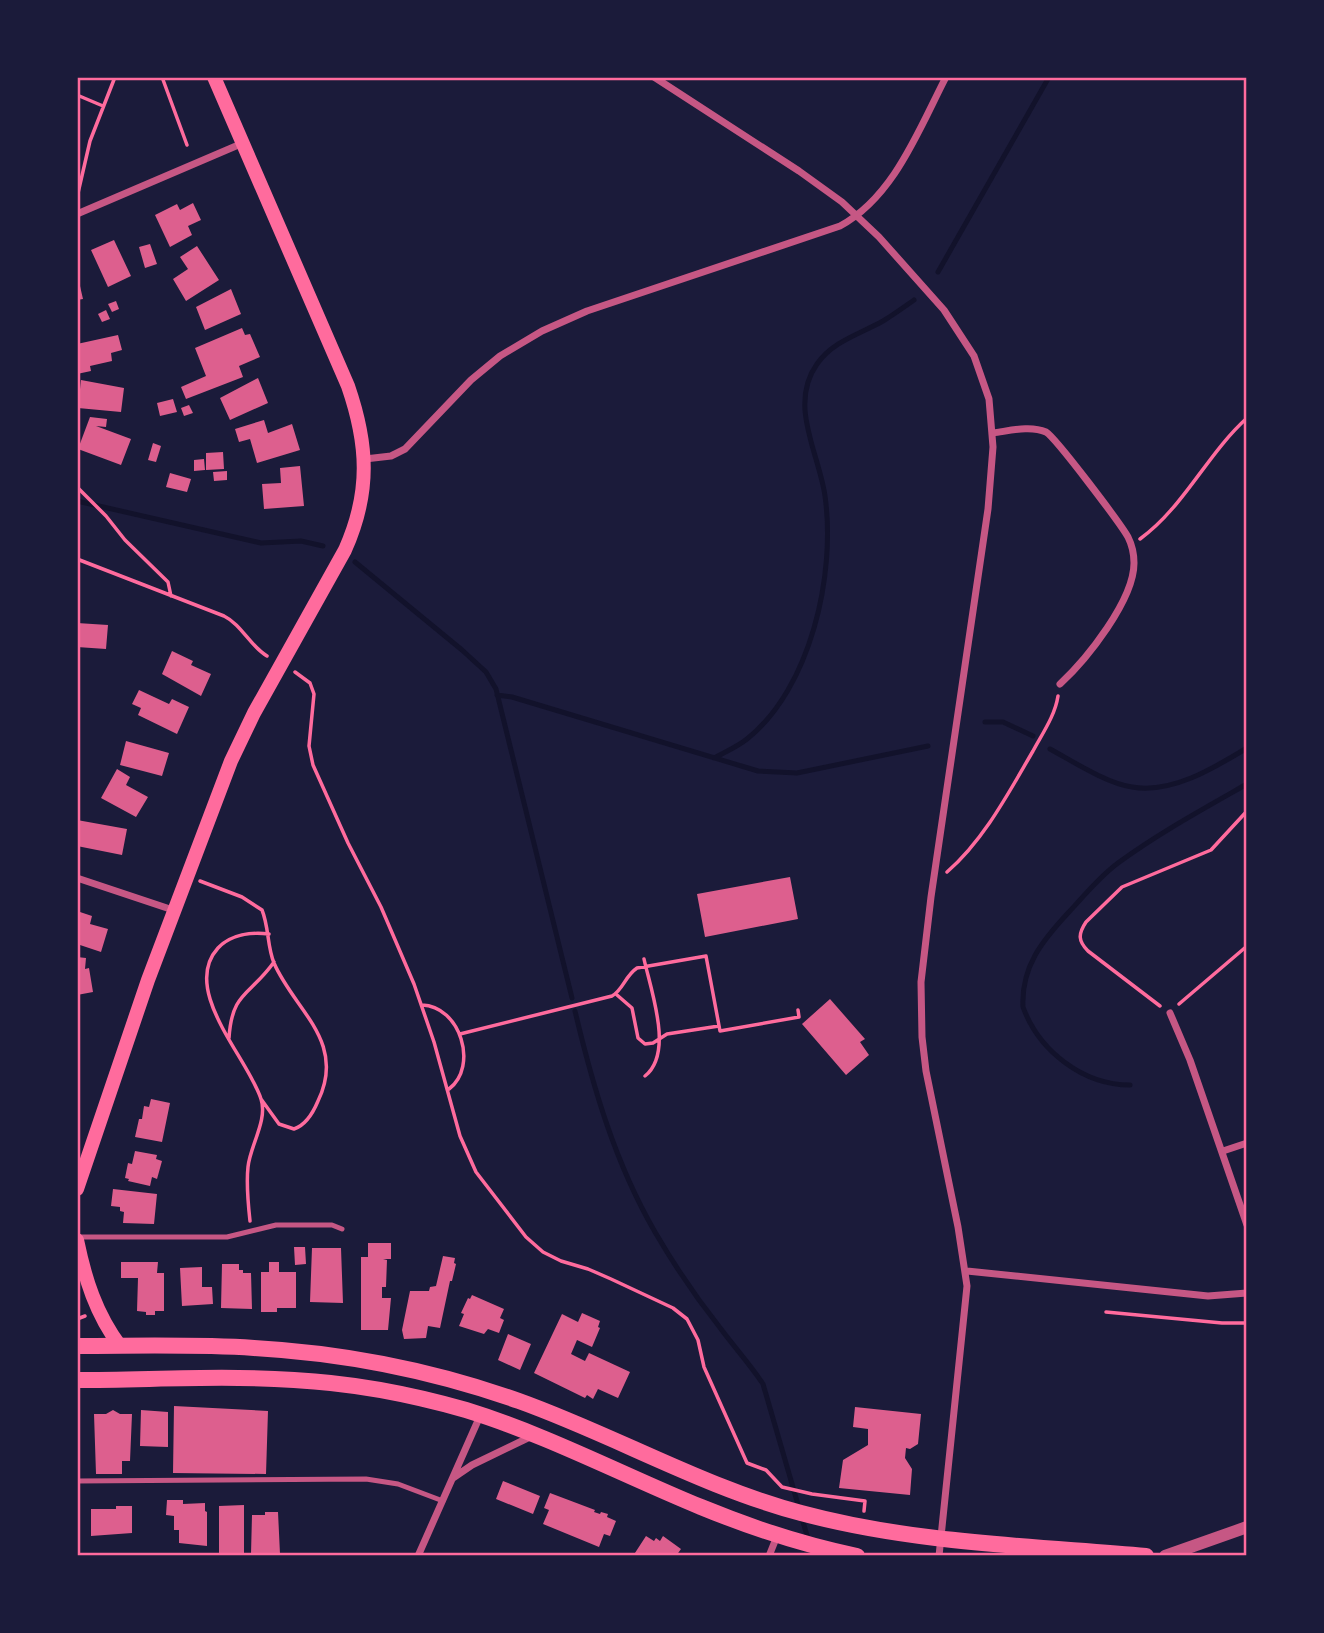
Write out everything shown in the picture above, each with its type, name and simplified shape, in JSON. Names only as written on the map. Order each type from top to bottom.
[{"type":"main road","points":[[77,1189],[173,910],[231,761],[351,537],[361,504],[365,459],[360,423],[348,386],[214,77]]},
{"type":"main road","points":[[77,1238],[93,1300],[103,1322],[120,1346]]},
{"type":"main road","points":[[77,1346],[254,1348],[314,1353],[382,1364],[450,1380],[531,1406],[715,1484],[814,1516],[862,1527],[941,1538],[1146,1556]]},
{"type":"main road","points":[[77,1380],[293,1379],[397,1393],[480,1415],[535,1435],[702,1508],[796,1541],[857,1556]]},
{"type":"street","points":[[653,77],[799,171],[857,216],[918,280],[961,333],[982,376],[992,415],[990,488],[984,541],[922,969],[922,1037],[926,1071],[967,1271],[967,1306],[939,1556]]},
{"type":"street","points":[[365,459],[391,456],[405,449],[478,374],[500,356],[542,331],[587,311],[839,226],[857,216],[880,193],[894,173],[946,77]]},
{"type":"street","points":[[77,214],[243,143]]},
{"type":"street","points":[[993,433],[1032,429],[1050,435],[1119,524],[1131,545],[1133,572],[1123,599],[1089,655],[1060,684]]},
{"type":"street","points":[[77,878],[173,910]]},
{"type":"street","points":[[1170,1013],[1190,1060],[1247,1225]]},
{"type":"street","points":[[1223,1151],[1247,1143]]},
{"type":"street","points":[[967,1271],[1208,1296],[1247,1293]]},
{"type":"street","points":[[418,1556],[480,1415]]},
{"type":"street","points":[[453,1478],[535,1435]]},
{"type":"street","points":[[1165,1556],[1247,1527]]},
{"type":"street","points":[[769,1556],[778,1535]]},
{"type":"lane","points":[[77,1238],[227,1237],[276,1225],[332,1225],[342,1229]]},
{"type":"lane","points":[[77,1481],[366,1479],[398,1484],[443,1501]]},
{"type":"path","points":[[78,193],[90,141],[115,77]]},
{"type":"path","points":[[162,77],[187,145]]},
{"type":"path","points":[[77,95],[103,106]]},
{"type":"path","points":[[1131,545],[1159,524],[1247,418]]},
{"type":"path","points":[[77,487],[168,582],[172,596]]},
{"type":"path","points":[[77,559],[230,619],[253,646],[273,659]]},
{"type":"path","points":[[292,670],[306,680],[314,694],[309,746],[313,765],[348,843],[381,907],[422,1005],[466,1154],[490,1190],[537,1248],[561,1261],[589,1269],[673,1308],[687,1319],[698,1340],[704,1367],[744,1459],[749,1464],[768,1472],[780,1486],[807,1493],[865,1501],[864,1512]]},
{"type":"path","points":[[934,880],[956,864],[989,823],[1046,727],[1057,704],[1060,684]]},
{"type":"path","points":[[1247,811],[1211,850],[1122,887],[1086,922],[1079,937],[1081,944],[1088,951],[1170,1013],[1247,947]]},
{"type":"path","points":[[186,876],[257,905],[264,916],[269,934],[274,962],[316,1029],[326,1059],[326,1073],[319,1100],[302,1126],[294,1129],[279,1124],[261,1099],[212,1006],[207,978],[214,953],[222,944],[231,939],[258,933],[269,934]]},
{"type":"path","points":[[460,1034],[616,994],[632,971],[646,966],[706,956],[720,1031],[799,1017],[798,1010]]},
{"type":"path","points":[[644,959],[660,1038],[658,1060],[645,1076]]},
{"type":"path","points":[[229,1038],[231,1014],[236,1004],[274,962]]},
{"type":"path","points":[[616,994],[632,1008],[640,1041],[649,1044],[667,1034],[719,1026]]},
{"type":"path","points":[[422,1005],[441,1012],[460,1034],[463,1048],[462,1068],[456,1082],[448,1090]]},
{"type":"path","points":[[250,1230],[248,1167],[261,1119],[261,1099]]},
{"type":"path","points":[[1107,1311],[1196,1321],[1247,1323]]},
{"type":"building","points":[[193,203],[201,220],[188,226],[192,235],[170,247],[155,215],[177,204],[180,210]]},
{"type":"building","points":[[114,240],[131,276],[108,287],[91,250]]},
{"type":"building","points":[[150,244],[157,264],[145,268],[139,247]]},
{"type":"building","points":[[197,246],[219,280],[186,301],[173,279],[188,269],[180,257]]},
{"type":"building","points":[[77,273],[83,299],[77,300]]},
{"type":"building","points":[[231,289],[241,314],[205,330],[196,307]]},
{"type":"building","points":[[116,301],[119,309],[112,312],[108,304]]},
{"type":"building","points":[[106,310],[110,319],[102,322],[98,314]]},
{"type":"building","points":[[242,328],[245,335],[250,334],[260,357],[239,366],[243,377],[186,399],[181,387],[206,376],[195,348]]},
{"type":"building","points":[[118,335],[122,350],[111,353],[112,361],[90,366],[91,371],[77,374],[77,344]]},
{"type":"building","points":[[258,378],[268,403],[230,420],[220,398]]},
{"type":"building","points":[[81,380],[124,388],[121,412],[78,408]]},
{"type":"building","points":[[173,399],[177,412],[160,416],[157,403]]},
{"type":"building","points":[[189,405],[193,413],[184,416],[181,408]]},
{"type":"building","points":[[90,417],[107,419],[106,427],[96,426],[131,439],[121,465],[78,449]]},
{"type":"building","points":[[264,420],[268,433],[292,424],[300,450],[257,463],[250,439],[239,442],[235,429]]},
{"type":"building","points":[[153,443],[161,446],[156,462],[148,460]]},
{"type":"building","points":[[223,452],[224,469],[206,470],[206,453]]},
{"type":"building","points":[[204,459],[205,470],[194,471],[194,460]]},
{"type":"building","points":[[300,466],[304,506],[264,509],[262,484],[281,483],[280,468]]},
{"type":"building","points":[[227,471],[227,480],[214,481],[213,472]]},
{"type":"building","points":[[170,473],[191,479],[187,492],[166,487]]},
{"type":"building","points":[[77,623],[108,625],[106,649],[77,647]]},
{"type":"building","points":[[172,651],[193,661],[191,665],[211,674],[201,696],[162,674]]},
{"type":"building","points":[[139,690],[169,704],[172,699],[189,707],[177,734],[138,715],[141,708],[132,704]]},
{"type":"building","points":[[126,741],[169,753],[162,776],[120,765]]},
{"type":"building","points":[[117,769],[130,777],[126,785],[148,797],[136,817],[101,798]]},
{"type":"building","points":[[77,820],[127,829],[122,855],[77,846]]},
{"type":"building","points":[[790,877],[798,919],[705,937],[697,894]]},
{"type":"building","points":[[77,911],[92,916],[90,924],[108,929],[101,952],[77,944]]},
{"type":"building","points":[[77,957],[86,958],[85,969],[89,968],[93,992],[77,995]]},
{"type":"building","points":[[830,999],[865,1039],[860,1042],[869,1055],[846,1075],[802,1024]]},
{"type":"building","points":[[151,1099],[170,1103],[162,1142],[135,1137],[144,1106],[149,1107]]},
{"type":"building","points":[[135,1151],[157,1155],[156,1159],[162,1161],[157,1179],[152,1177],[150,1186],[125,1178],[128,1163],[132,1164]]},
{"type":"building","points":[[113,1189],[157,1194],[154,1224],[123,1223],[124,1212],[120,1211],[120,1207],[111,1206]]},
{"type":"building","points":[[368,1243],[391,1243],[391,1259],[383,1259],[387,1260],[386,1287],[382,1287],[382,1298],[391,1298],[388,1330],[361,1330],[361,1257],[368,1257]]},
{"type":"building","points":[[294,1247],[305,1247],[306,1264],[295,1265]]},
{"type":"building","points":[[312,1248],[341,1248],[343,1303],[310,1302]]},
{"type":"building","points":[[443,1256],[455,1258],[456,1264],[440,1328],[428,1326],[426,1338],[404,1339],[402,1330],[410,1291],[429,1291],[430,1287],[436,1286]]},
{"type":"building","points":[[121,1262],[158,1262],[157,1273],[164,1273],[164,1311],[146,1315],[146,1312],[137,1311],[138,1278],[121,1278]]},
{"type":"building","points":[[269,1262],[279,1262],[279,1272],[296,1272],[296,1308],[277,1308],[277,1312],[261,1312],[261,1272],[269,1272]]},
{"type":"building","points":[[222,1264],[239,1264],[239,1270],[243,1270],[243,1273],[251,1273],[252,1309],[221,1308]]},
{"type":"building","points":[[202,1267],[202,1287],[212,1287],[213,1304],[182,1306],[180,1268]]},
{"type":"building","points":[[472,1295],[504,1309],[500,1318],[504,1320],[499,1333],[488,1329],[484,1334],[459,1326],[464,1314],[461,1313]]},
{"type":"building","points":[[582,1313],[600,1321],[600,1328],[592,1347],[577,1340],[571,1354],[585,1361],[589,1353],[630,1372],[618,1398],[598,1389],[593,1399],[587,1395],[585,1398],[534,1373],[562,1314],[578,1322]]},
{"type":"building","points":[[508,1334],[531,1344],[520,1370],[498,1360]]},
{"type":"building","points":[[174,1406],[268,1411],[266,1474],[173,1473]]},
{"type":"building","points":[[855,1407],[921,1414],[918,1444],[910,1449],[906,1448],[905,1458],[912,1469],[910,1495],[839,1488],[843,1460],[868,1445],[868,1429],[853,1427]]},
{"type":"building","points":[[113,1410],[120,1414],[132,1414],[130,1461],[122,1461],[122,1474],[96,1474],[94,1414],[106,1414]]},
{"type":"building","points":[[141,1410],[168,1412],[168,1447],[140,1446]]},
{"type":"building","points":[[503,1481],[540,1496],[533,1514],[496,1499]]},
{"type":"building","points":[[550,1493],[595,1510],[594,1512],[608,1514],[607,1517],[616,1521],[610,1536],[604,1534],[599,1547],[543,1524],[549,1510],[544,1508]]},
{"type":"building","points":[[167,1500],[183,1500],[183,1504],[205,1503],[207,1546],[179,1543],[179,1530],[174,1530],[174,1516],[166,1515]]},
{"type":"building","points":[[244,1505],[244,1553],[219,1553],[219,1506]]},
{"type":"building","points":[[116,1506],[132,1506],[132,1533],[91,1536],[91,1509],[116,1509]]},
{"type":"building","points":[[265,1512],[278,1512],[280,1554],[251,1554],[252,1515],[265,1515]]},
{"type":"building","points":[[646,1536],[660,1541],[663,1536],[681,1549],[676,1556],[633,1556]]},
{"type":"waterway","points":[[938,272],[1049,77]]},
{"type":"waterway","points":[[714,758],[743,742],[769,717],[788,690],[803,660],[814,628],[822,594],[827,527],[822,480],[805,412],[809,380],[817,364],[831,349],[883,321],[914,300]]},
{"type":"waterway","points":[[77,501],[261,543],[301,541],[323,546]]},
{"type":"waterway","points":[[355,562],[462,650],[486,672],[496,689],[572,998]]},
{"type":"waterway","points":[[497,695],[512,697],[758,771],[797,773],[928,746]]},
{"type":"waterway","points":[[985,722],[1003,722],[1033,736]]},
{"type":"waterway","points":[[1050,749],[1112,781],[1147,788],[1162,787],[1192,778],[1247,748]]},
{"type":"waterway","points":[[1130,1085],[1096,1079],[1065,1063],[1051,1051],[1030,1023],[1023,1007],[1023,993],[1030,967],[1050,934],[1111,868],[1165,831],[1247,784]]},
{"type":"waterway","points":[[575,1011],[607,1124],[641,1206],[686,1281],[763,1384],[808,1539]]}]
